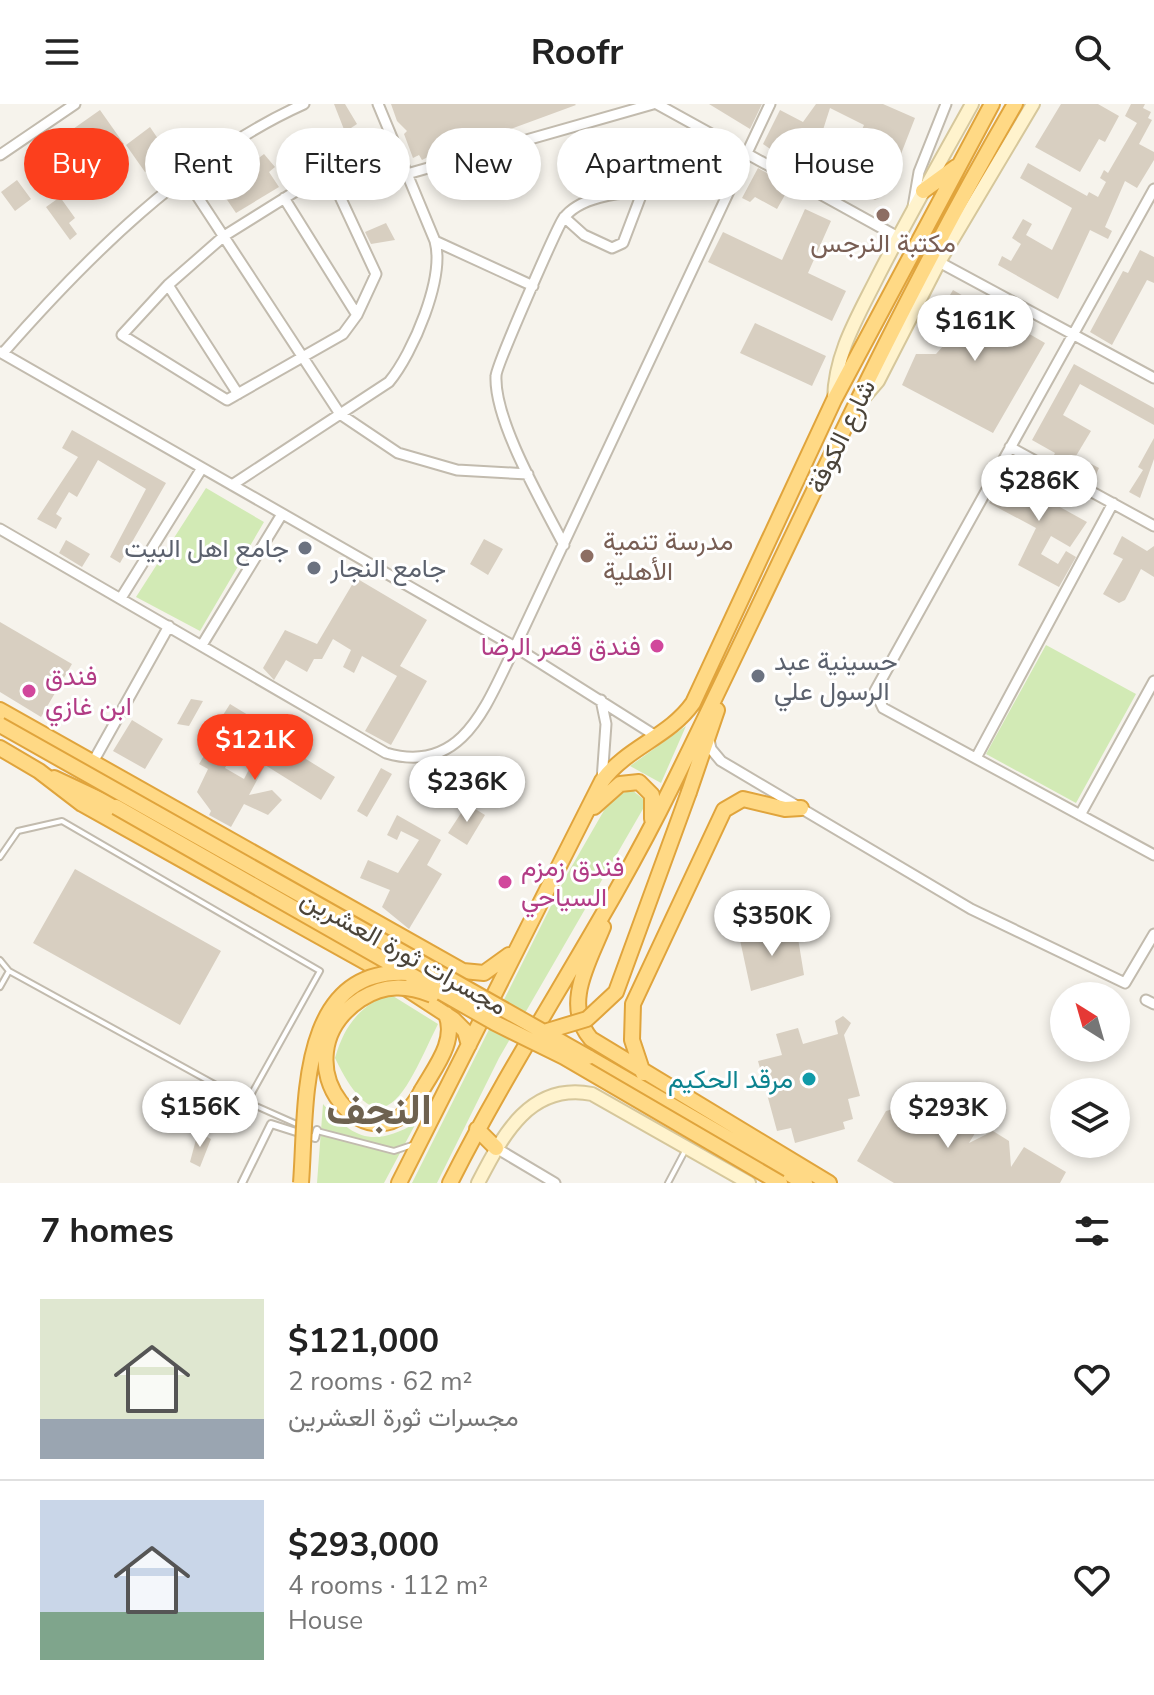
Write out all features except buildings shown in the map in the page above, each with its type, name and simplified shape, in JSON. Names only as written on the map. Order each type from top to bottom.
[{"type":"highway","name":"شارع الكوفة","points":[[579,829],[602,781],[626,755],[673,725],[693,703],[834,400],[992,104]]},
{"type":"highway","points":[[1012,108],[1023,104]]},
{"type":"highway","name":"شارع الكوفة","points":[[739,647],[852,409],[1012,108]]},
{"type":"highway","points":[[923,191],[959,165]]},
{"type":"highway","points":[[445,1014],[450,1028],[447,1042],[422,1090],[403,1114],[391,1121],[371,1124],[353,1117],[342,1108],[327,1078],[329,1043],[346,1012],[373,993],[403,987],[525,1034],[561,1029],[587,1019],[610,1001],[625,972],[739,647]]},
{"type":"highway","points":[[450,1183],[477,1129],[621,883],[739,647]]},
{"type":"highway","points":[[0,710],[367,917],[475,974],[502,962],[518,941]]},
{"type":"highway","name":"مجسرات ثورة العشرين","points":[[0,725],[469,989],[805,1183]]},
{"type":"highway","points":[[0,748],[39,771],[96,812],[403,987],[465,1031],[468,1047]]},
{"type":"highway","name":"مجسرات ثورة العشرين","points":[[39,771],[116,807],[502,1027],[564,1057],[780,1183]]},
{"type":"highway","points":[[399,1183],[518,941],[579,829],[610,791],[633,781],[645,785],[652,795],[653,815],[645,838]]},
{"type":"highway","points":[[643,1073],[632,1040],[633,1004],[724,810],[743,799],[785,809],[801,808]]},
{"type":"highway","points":[[621,883],[580,986],[578,1011],[582,1029],[599,1048],[829,1183]]},
{"type":"highway","points":[[348,953],[366,953],[374,944],[377,932],[367,917]]},
{"type":"highway","points":[[301,1183],[313,1055],[326,1015],[337,1000],[363,981],[397,972],[432,976],[469,989]]},
{"type":"highway","points":[[433,1071],[468,1047]]},
{"type":"highway","points":[[477,1129],[496,1148]]},
{"type":"main road","points":[[834,400],[836,370],[845,342],[898,237],[972,104]]},
{"type":"main road","points":[[852,409],[878,381],[939,262],[1033,104]]},
{"type":"main road","points":[[478,1183],[496,1148],[533,1106],[550,1095],[569,1090],[592,1094],[749,1183]]},
{"type":"street","points":[[0,155],[75,104]]},
{"type":"street","points":[[252,128],[304,104]]},
{"type":"street","points":[[378,104],[388,128]]},
{"type":"street","points":[[410,173],[655,104],[697,128]]},
{"type":"street","points":[[750,145],[770,104]]},
{"type":"street","points":[[913,209],[919,172],[946,104]]},
{"type":"street","points":[[750,158],[898,237]]},
{"type":"street","points":[[232,485],[382,388],[400,367],[436,283],[439,262],[435,241],[410,181]]},
{"type":"street","points":[[1154,189],[875,691],[883,708],[1154,855]]},
{"type":"street","points":[[564,217],[584,235],[612,248],[623,243],[642,193],[621,192],[593,200],[564,217],[496,374],[501,406],[528,474],[564,545]]},
{"type":"street","points":[[159,200],[124,227],[65,282],[2,353],[515,647],[656,736]]},
{"type":"street","points":[[200,200],[305,356],[340,414],[398,453],[457,470],[528,474]]},
{"type":"street","points":[[281,200],[224,236],[168,285],[122,335],[227,400],[343,334],[357,315],[376,274],[342,200]]},
{"type":"street","points":[[285,200],[357,315]]},
{"type":"street","points":[[0,529],[386,753],[400,757],[435,753],[472,730],[564,545],[724,200]]},
{"type":"street","points":[[435,241],[533,286]]},
{"type":"street","points":[[939,262],[1154,378]]},
{"type":"street","points":[[168,285],[238,394]]},
{"type":"street","points":[[1010,447],[1154,526]]},
{"type":"street","points":[[121,598],[202,468]]},
{"type":"street","points":[[976,758],[1113,503]]},
{"type":"street","points":[[202,645],[282,514]]},
{"type":"street","points":[[93,762],[169,626]]},
{"type":"street","points":[[1080,815],[1154,681]]},
{"type":"street","points":[[601,700],[606,724],[602,781]]},
{"type":"street","points":[[711,730],[711,749],[721,761],[971,909],[1125,983],[1154,934]]},
{"type":"street","points":[[242,1183],[271,1124],[315,1138],[317,1130]]},
{"type":"street","points":[[496,1148],[555,1183]]},
{"type":"lane","points":[[0,857],[18,831],[62,821],[320,971],[247,1102]]},
{"type":"lane","points":[[0,960],[9,971],[282,1120],[394,1151],[421,1139]]},
{"type":"lane","points":[[0,987],[9,971]]},
{"type":"lane","points":[[668,1183],[687,1147]]},
{"type":"green space","points":[[206,488],[264,522],[200,631],[136,597]]},
{"type":"green space","points":[[1046,645],[1136,694],[1076,803],[986,754]]},
{"type":"green space","points":[[686,726],[661,783],[630,766]]},
{"type":"green space","points":[[632,790],[647,802],[499,1058],[437,1183],[412,1183],[565,878],[606,807],[623,793]]},
{"type":"green space","points":[[383,996],[393,996],[438,1024],[406,1087],[394,1101],[381,1107],[368,1104],[352,1088],[335,1058],[352,1022]]},
{"type":"green space","points":[[323,1104],[345,1126],[365,1136],[388,1135],[416,1123],[384,1183],[317,1183]]},
{"type":"place","name":"مكتبة النرجس","points":[[883,215]]},
{"type":"place","name":"جامع اهل البيت","points":[[305,548]]},
{"type":"place","name":"مدرسة تنمية الأهلية","points":[[587,556]]},
{"type":"place","name":"جامع النجار","points":[[314,568]]},
{"type":"place","name":"فندق قصر الرضا","points":[[657,646]]},
{"type":"place","name":"حسينية عبد الرسول علي","points":[[758,676]]},
{"type":"place","name":"فندق ابن غازي","points":[[29,691]]},
{"type":"place","name":"فندق زمزم السياحي","points":[[505,882]]},
{"type":"place","name":"مرقد الحكيم","points":[[809,1079]]},
{"type":"district","name":"النجف","points":[[379,1109]]}]
